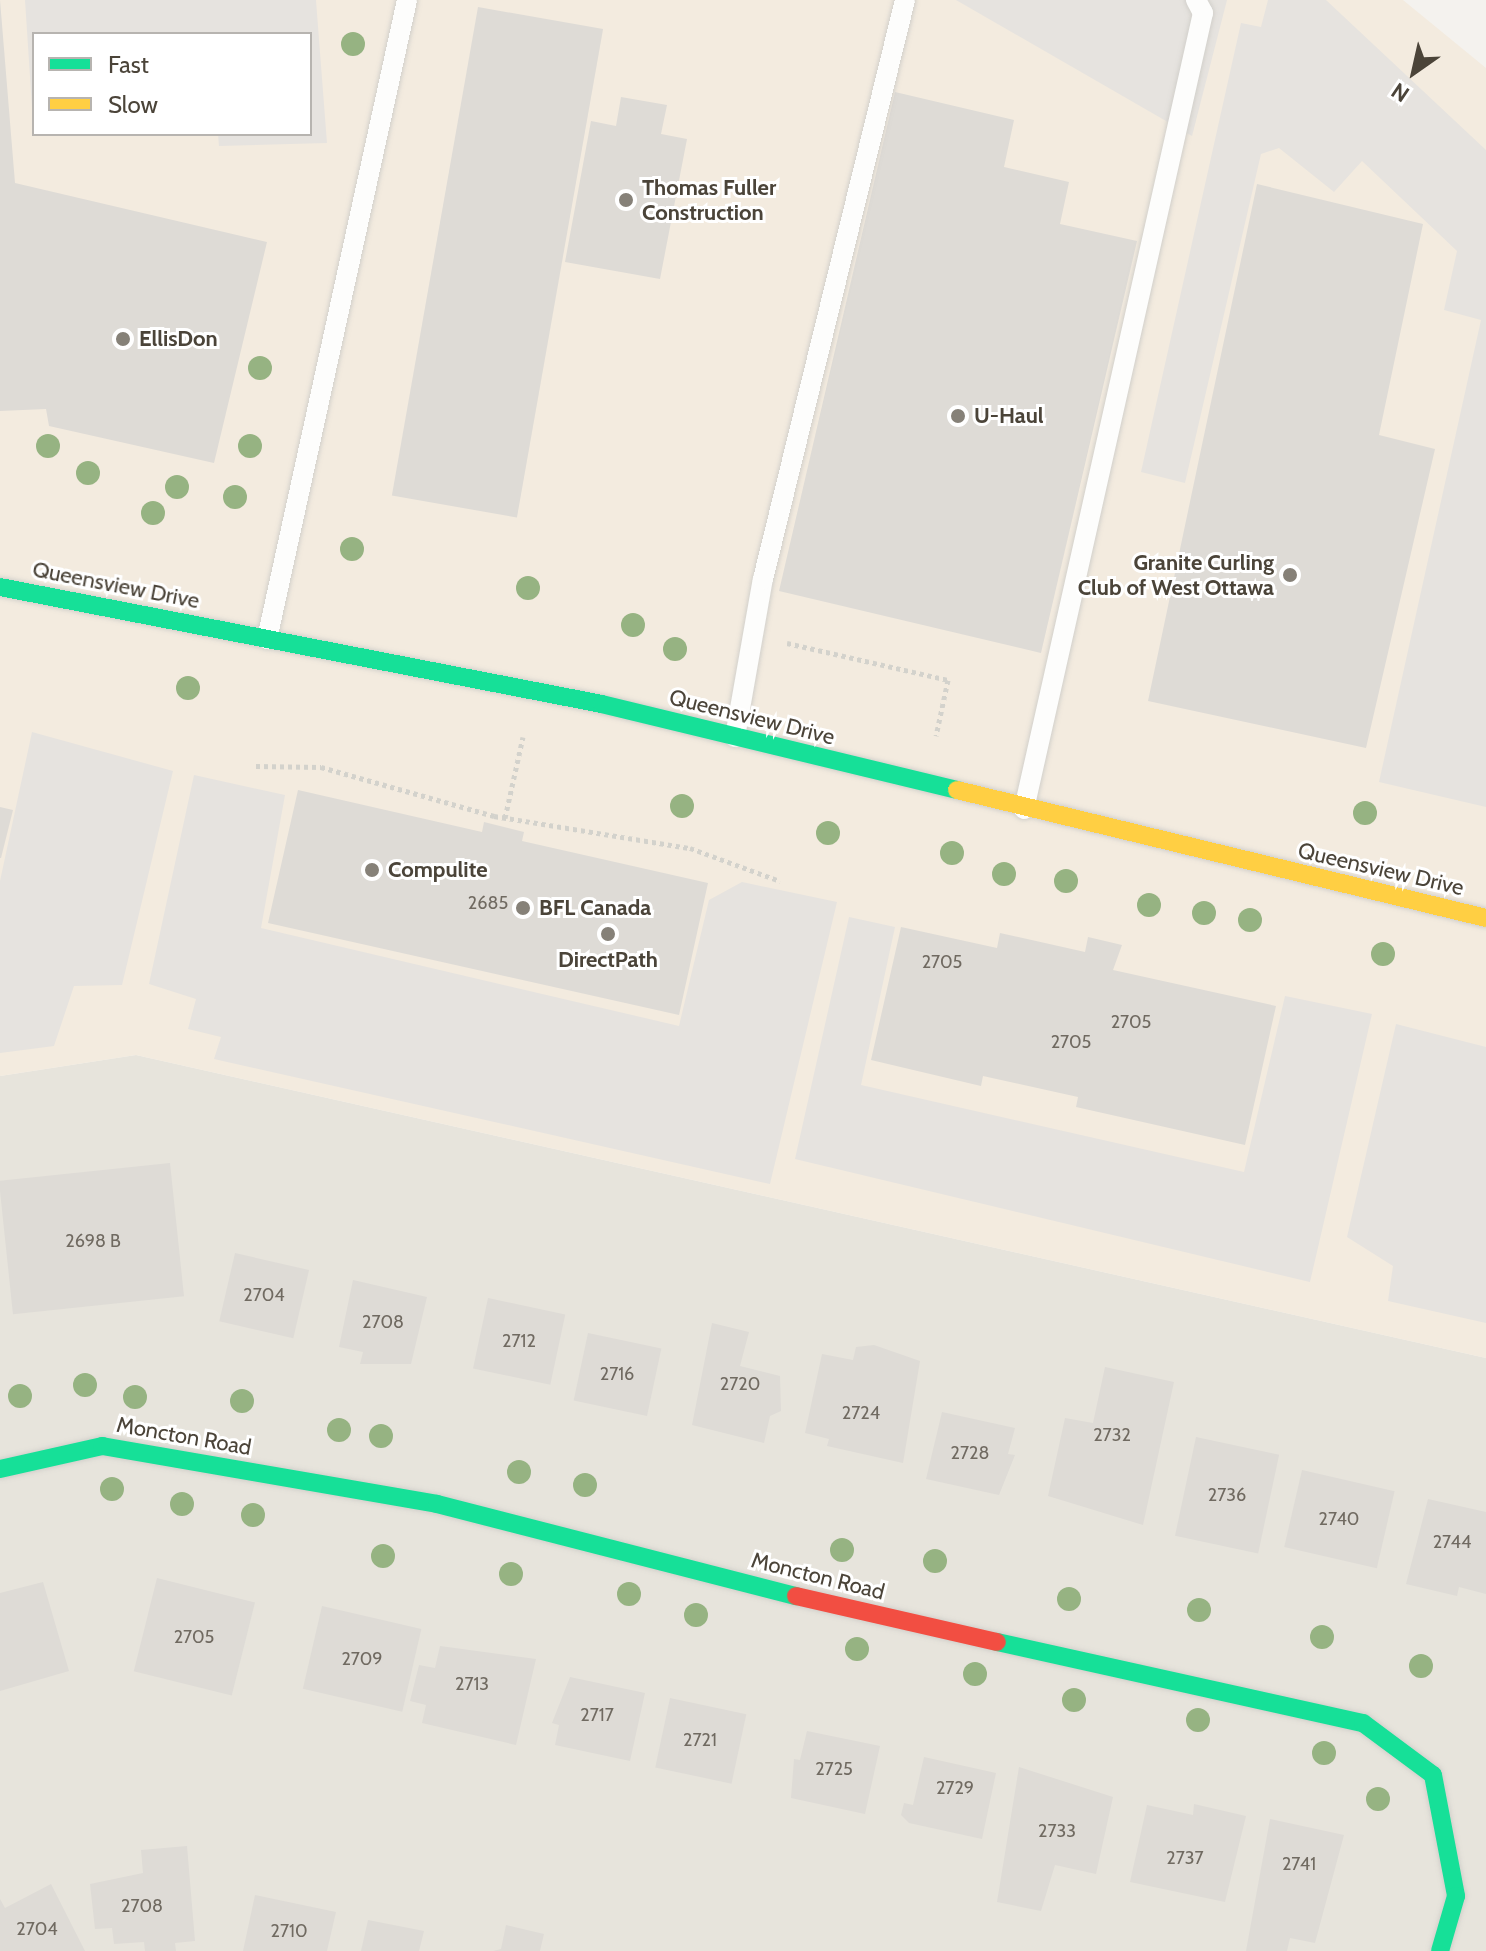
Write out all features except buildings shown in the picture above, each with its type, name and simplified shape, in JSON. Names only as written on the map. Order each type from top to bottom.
[{"type":"street","name":"Queensview Drive","points":[[0,587],[533,691],[1486,918]]},
{"type":"street","name":"Moncton Road","points":[[0,1469],[102,1446],[437,1504],[821,1603],[1363,1723],[1433,1775],[1456,1896],[1440,1951]]},
{"type":"lane","points":[[267,639],[407,0]]},
{"type":"lane","points":[[735,737],[758,636],[763,579],[905,0]]},
{"type":"lane","points":[[1024,809],[1203,13],[1196,0]]},
{"type":"path","points":[[758,636],[948,680],[936,737]]},
{"type":"path","points":[[505,818],[533,691]]},
{"type":"path","points":[[256,766],[321,767],[505,818],[690,848],[780,881]]},
{"type":"shaded area","points":[[0,0],[1403,0],[1486,68],[1486,1358],[136,1055],[0,1076]]},
{"type":"shaded area","points":[[25,0],[316,0],[327,143],[219,146],[218,136],[312,136],[312,32],[32,32],[32,108]]},
{"type":"shaded area","points":[[956,0],[1227,0],[1192,136]]},
{"type":"shaded area","points":[[1268,0],[1326,0],[1486,150],[1486,807],[1379,782],[1481,320],[1444,310],[1457,251],[1362,161],[1334,192],[1279,148],[1261,154],[1185,483],[1141,472],[1241,23],[1261,27]]},
{"type":"shaded area","points":[[32,732],[173,771],[122,985],[74,986],[54,1046],[0,1053],[0,881]]},
{"type":"shaded area","points":[[194,775],[285,795],[261,928],[679,1026],[709,900],[742,882],[837,902],[770,1184],[214,1059],[221,1037],[188,1029],[196,999],[149,984]]},
{"type":"shaded area","points":[[849,917],[895,927],[861,1085],[1244,1172],[1285,996],[1372,1014],[1310,1282],[795,1159]]},
{"type":"shaded area","points":[[1396,1024],[1486,1047],[1486,1323],[1388,1301],[1393,1266],[1347,1237]]},
{"type":"shaded area","points":[[136,1055],[1486,1358],[1486,1951],[0,1951],[0,1076]]},
{"type":"traffic: fast","points":[[0,587],[602,704],[957,790]]},
{"type":"traffic: fast","points":[[0,1469],[102,1446],[437,1504],[796,1596]]},
{"type":"traffic: fast","points":[[997,1642],[1363,1723],[1433,1775],[1456,1896],[1440,1951]]},
{"type":"traffic: slow","points":[[957,790],[1486,918]]},
{"type":"traffic: jam","points":[[796,1596],[997,1642]]},
{"type":"place","name":"Thomas Fuller Construction","points":[[626,200]]},
{"type":"place","name":"EllisDon","points":[[123,339]]},
{"type":"place","name":"U-Haul","points":[[958,416]]},
{"type":"place","name":"Granite Curling Club of West Ottawa","points":[[1290,575]]},
{"type":"place","name":"Compulite","points":[[372,870]]},
{"type":"place","name":"BFL Canada","points":[[523,908]]},
{"type":"place","name":"DirectPath","points":[[608,934]]}]
